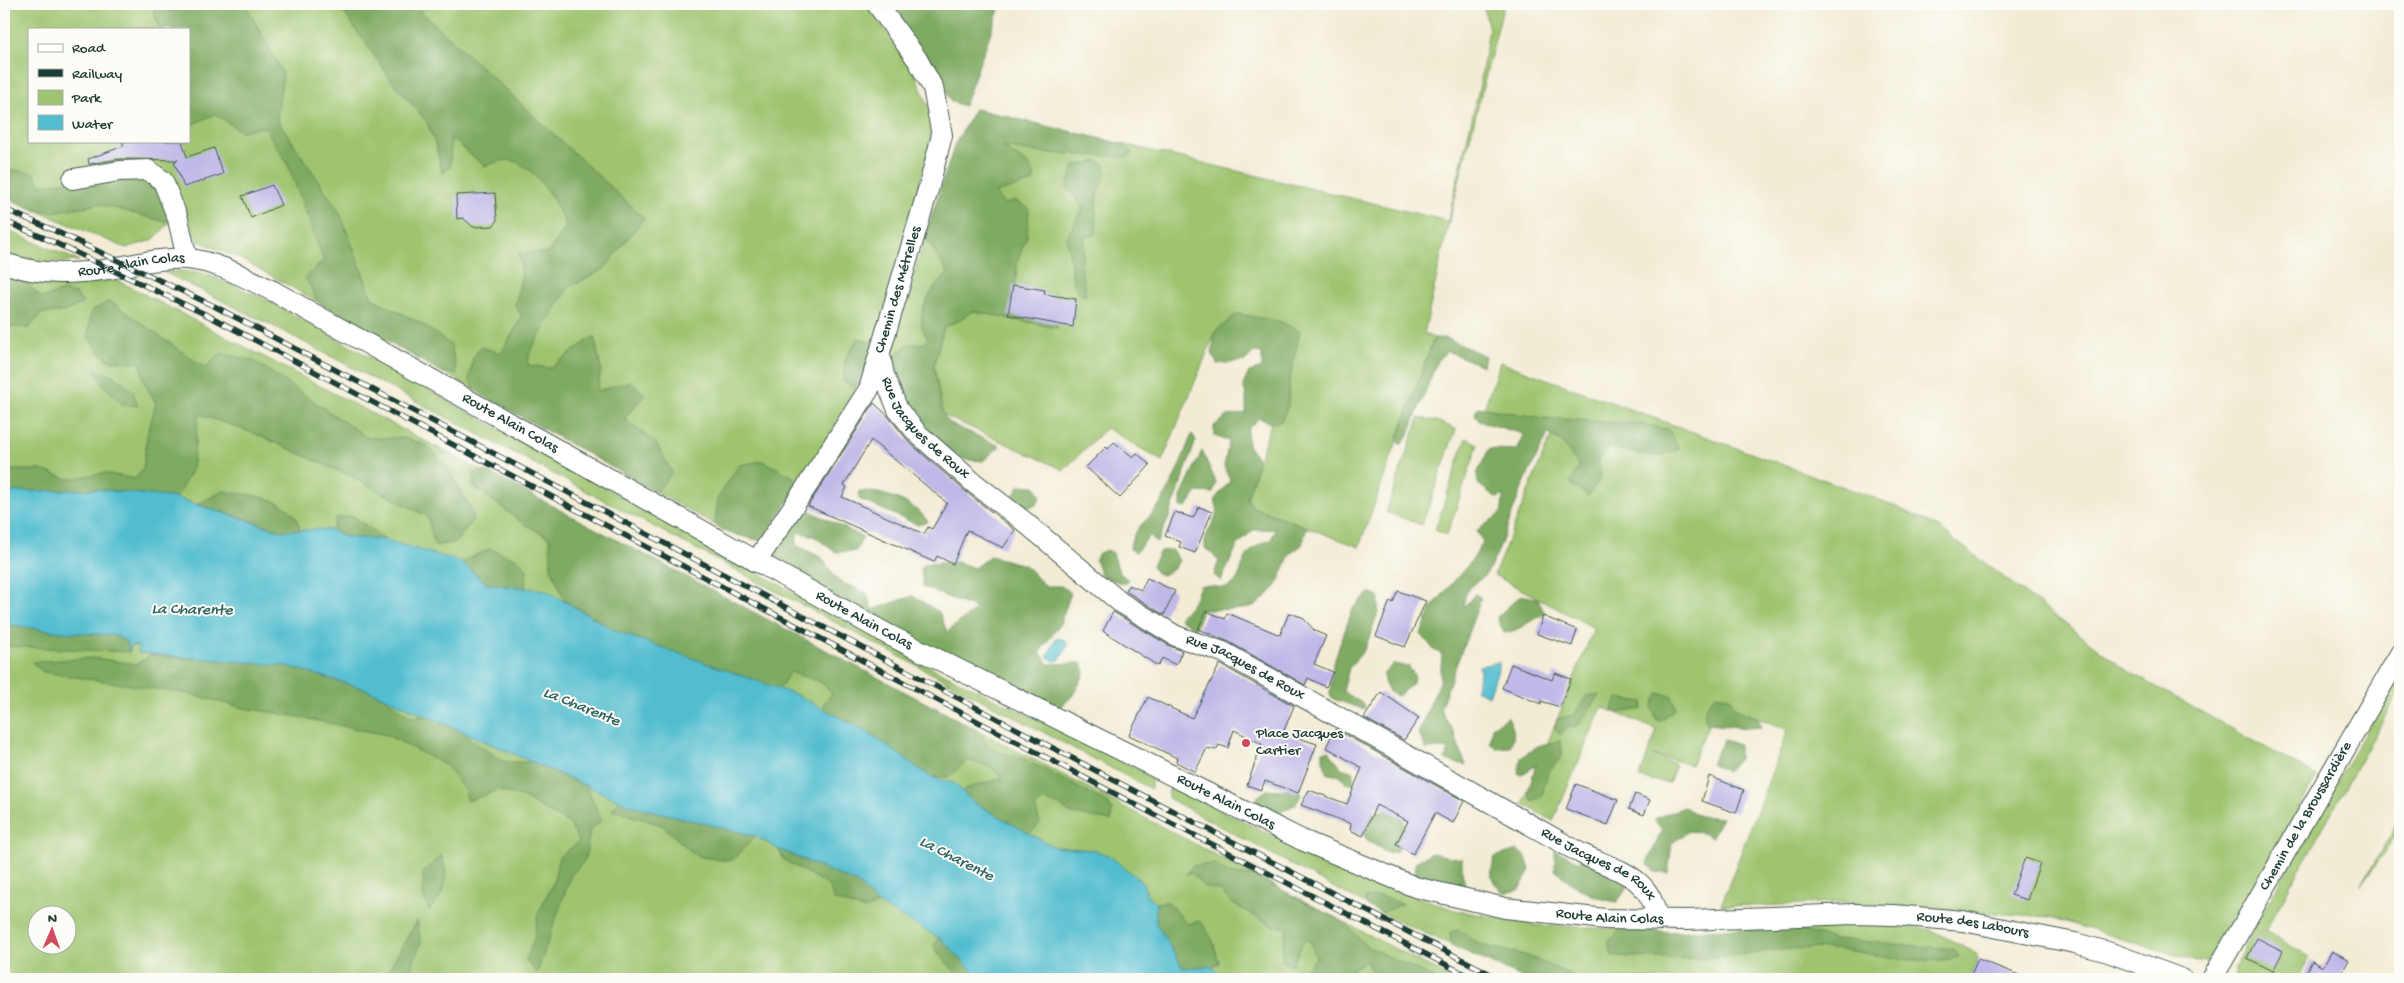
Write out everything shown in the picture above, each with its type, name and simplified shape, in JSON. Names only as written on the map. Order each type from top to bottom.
[{"type":"street","name":"Chemin des Métrelles","points":[[756,562],[810,483],[869,389],[928,190],[942,136],[933,88],[917,58],[877,4]]},
{"type":"street","points":[[73,179],[120,171],[148,170],[163,181],[178,219],[187,259]]},
{"type":"street","name":"Route Alain Colas","points":[[4,263],[40,272],[62,274],[154,261],[187,259],[223,267],[273,291],[756,562],[953,668],[1302,840],[1359,866],[1415,887],[1505,908],[1605,919],[1657,920],[1754,917]]},
{"type":"street","name":"Rue Jacques de Roux","points":[[880,355],[884,376],[898,410],[918,434],[974,483],[1021,519],[1120,602],[1176,636],[1223,652],[1582,854],[1640,883],[1650,893],[1655,904],[1657,920]]},
{"type":"street","name":"Chemin de la Broussardière","points":[[2212,979],[2400,654]]},
{"type":"street","name":"Route des Labours","points":[[1754,917],[1884,914],[1962,921],[2075,943],[2108,952],[2182,979]]},
{"type":"green space","points":[[4,4],[865,4],[910,61],[933,118],[929,148],[873,355],[826,443],[762,541],[729,533],[245,261],[199,241],[183,209],[153,240],[126,248],[4,197]]},
{"type":"green space","points":[[152,4],[245,4],[283,73],[277,119],[340,213],[372,298],[422,324],[451,345],[457,374],[443,373],[318,302],[305,277],[324,261],[288,165],[265,127],[240,131],[215,114],[190,126],[190,28],[159,28]]},
{"type":"green space","points":[[338,4],[413,4],[644,218],[604,269],[568,288],[530,351],[528,365],[550,368],[594,336],[601,369],[597,391],[631,381],[645,395],[624,419],[656,443],[672,472],[657,492],[477,392],[469,380],[473,358],[481,347],[501,353],[522,317],[515,305],[522,274],[519,252],[548,253],[566,226],[544,186],[527,168],[518,163],[505,160],[485,166],[451,138],[450,167],[442,174],[436,146],[427,122],[392,81]]},
{"type":"green space","points":[[886,4],[1001,4],[964,106],[952,102],[924,56]]},
{"type":"green space","points":[[1483,4],[1504,4],[1449,221],[1424,334],[1434,338],[1359,547],[1245,504],[1300,332],[1214,336],[1162,461],[1106,428],[1064,470],[943,415],[926,428],[890,374],[890,349],[955,144],[975,109],[1448,221],[1480,84],[1489,29]]},
{"type":"green space","points":[[975,109],[1122,144],[1132,152],[1129,157],[1044,153],[1002,147],[1029,165],[1035,177],[1033,182],[995,193],[1004,204],[1015,201],[1029,209],[1027,236],[1018,259],[1013,305],[1057,322],[1057,328],[972,311],[958,321],[944,327],[934,365],[943,415],[951,424],[1000,446],[983,461],[963,459],[951,452],[938,442],[914,417],[897,389],[890,360],[907,345],[925,343],[928,339],[923,330],[922,312],[935,287],[948,273],[925,237],[955,144]]},
{"type":"green space","points":[[1098,161],[1105,164],[1106,169],[1097,198],[1095,234],[1085,238],[1081,266],[1086,296],[1079,293],[1073,280],[1067,238],[1083,208],[1067,187],[1074,166]]},
{"type":"green space","points":[[14,170],[34,173],[41,185],[148,170],[182,209],[166,222],[99,204],[52,212],[33,209],[4,197],[4,173]]},
{"type":"green space","points":[[4,229],[79,261],[41,261],[4,253]]},
{"type":"green space","points":[[180,271],[206,274],[267,300],[910,657],[1138,769],[1151,779],[1151,789],[279,329],[164,272]]},
{"type":"green space","points":[[4,272],[27,284],[42,298],[63,291],[76,294],[83,303],[64,312],[42,313],[29,328],[4,326]]},
{"type":"green space","points":[[4,275],[33,282],[60,284],[117,280],[1453,979],[4,979]]},
{"type":"green space","points":[[110,301],[205,368],[221,353],[254,361],[368,438],[405,438],[429,447],[450,472],[473,513],[472,520],[456,542],[435,546],[427,516],[350,476],[256,434],[199,414],[192,469],[176,498],[96,489],[4,492],[4,470],[41,470],[68,479],[105,473],[135,479],[143,469],[147,436],[156,403],[144,382],[141,363],[107,360],[88,337],[91,311]]},
{"type":"green space","points":[[1237,314],[1279,321],[1300,331],[1289,384],[1288,406],[1281,421],[1271,423],[1259,418],[1247,430],[1248,445],[1259,461],[1247,498],[1253,507],[1307,527],[1302,545],[1290,554],[1276,587],[1258,604],[1244,609],[1202,610],[1195,629],[1179,618],[1195,599],[1200,586],[1208,585],[1223,588],[1230,586],[1239,576],[1243,563],[1252,550],[1260,544],[1271,540],[1275,529],[1253,530],[1237,546],[1221,581],[1214,575],[1219,560],[1205,548],[1205,538],[1218,512],[1215,499],[1230,481],[1224,466],[1229,441],[1214,436],[1214,426],[1228,416],[1246,413],[1246,395],[1243,385],[1249,372],[1262,368],[1262,353],[1254,352],[1245,361],[1217,364],[1212,353],[1215,332]]},
{"type":"green space","points":[[858,338],[871,342],[873,355],[855,388],[843,381],[845,360]]},
{"type":"green space","points":[[1434,338],[1446,338],[1485,356],[1483,366],[1447,351],[1437,362],[1408,436],[1401,445],[1397,441]]},
{"type":"green space","points":[[1500,362],[1888,503],[1936,526],[2126,670],[2317,776],[2223,947],[2206,962],[2192,960],[2050,917],[1841,902],[1760,906],[1721,905],[1788,730],[1718,702],[1691,765],[1653,755],[1676,765],[1669,783],[1639,778],[1657,730],[1602,707],[1553,821],[1523,804],[1594,628],[1494,575],[1553,431],[1481,417]]},
{"type":"green space","points":[[95,370],[114,376],[133,391],[138,406],[123,405],[104,386]]},
{"type":"green space","points":[[1478,407],[1543,418],[1641,424],[1668,429],[1679,449],[1659,457],[1610,448],[1598,459],[1601,478],[1588,496],[1570,483],[1579,466],[1561,441],[1548,434],[1523,486],[1495,559],[1486,573],[1469,589],[1464,599],[1464,607],[1475,594],[1481,598],[1440,709],[1453,731],[1466,765],[1445,760],[1448,748],[1426,749],[1418,733],[1440,681],[1442,654],[1434,650],[1421,634],[1432,607],[1473,559],[1483,542],[1477,531],[1501,513],[1504,495],[1497,498],[1478,484],[1477,474],[1489,449],[1518,450],[1523,434],[1479,421],[1475,414]]},
{"type":"green space","points":[[1419,418],[1436,421],[1456,429],[1422,525],[1386,512]]},
{"type":"green space","points":[[1192,434],[1196,440],[1169,518],[1157,543],[1150,535],[1136,552],[1130,549],[1136,531],[1157,508],[1168,491]]},
{"type":"green space","points":[[1466,438],[1478,444],[1447,535],[1435,530]]},
{"type":"green space","points":[[1202,451],[1216,482],[1213,493],[1197,492],[1186,508],[1181,507],[1181,497]]},
{"type":"green space","points":[[763,461],[794,477],[791,497],[762,541],[729,533],[715,525],[718,498],[739,465]]},
{"type":"green space","points":[[486,471],[981,732],[988,746],[1002,753],[1022,758],[1109,804],[1112,811],[1111,821],[1069,813],[1061,806],[1044,800],[1035,807],[1040,823],[1030,834],[973,802],[962,792],[965,789],[1002,778],[991,767],[967,760],[950,777],[931,777],[868,732],[824,710],[824,703],[832,694],[821,682],[790,672],[779,689],[618,632],[565,601],[551,567],[550,538],[526,525],[473,486],[474,473]]},
{"type":"green space","points":[[1020,485],[1035,486],[1041,496],[1036,505],[1025,508],[1013,496]]},
{"type":"green space","points":[[223,491],[258,496],[281,504],[297,519],[300,530],[283,531],[198,504]]},
{"type":"green space","points":[[859,491],[878,493],[907,503],[923,515],[928,522],[918,525],[859,499]]},
{"type":"green space","points":[[799,503],[812,512],[863,537],[856,551],[835,552],[814,536],[797,532],[796,545],[822,558],[838,581],[867,593],[872,610],[913,596],[939,612],[947,632],[976,609],[923,587],[921,567],[925,564],[958,562],[974,568],[990,556],[1025,565],[1045,586],[1061,586],[1071,593],[1060,624],[1040,652],[1048,664],[1082,663],[1085,673],[1072,697],[1059,707],[1033,703],[937,657],[910,657],[775,563],[774,546]]},
{"type":"green space","points":[[353,516],[386,540],[344,537],[332,530],[336,518]]},
{"type":"green space","points":[[490,549],[515,558],[527,569],[525,588],[487,584],[461,562]]},
{"type":"green space","points":[[1107,550],[1113,553],[1119,572],[1128,580],[1124,584],[1102,576],[1095,560],[1099,553]]},
{"type":"green space","points":[[1172,550],[1179,560],[1175,568],[1163,575],[1156,573],[1152,565],[1160,551]]},
{"type":"green space","points":[[1370,592],[1379,597],[1378,612],[1365,649],[1349,668],[1343,691],[1366,706],[1363,709],[1333,699],[1330,694],[1333,664],[1353,608]]},
{"type":"green space","points":[[1521,595],[1538,599],[1545,614],[1516,630],[1504,633],[1497,617]]},
{"type":"green space","points":[[4,624],[60,632],[113,635],[126,641],[130,652],[4,646]]},
{"type":"green space","points":[[151,655],[231,659],[287,666],[365,689],[383,697],[410,717],[426,716],[466,733],[470,739],[504,762],[531,762],[586,786],[602,820],[590,830],[585,860],[571,875],[537,973],[526,961],[534,939],[538,914],[554,881],[559,857],[579,842],[570,824],[522,797],[498,790],[468,801],[464,790],[447,766],[387,735],[244,708],[189,694],[43,672],[32,662],[92,658],[137,664]]},
{"type":"green space","points":[[1393,664],[1409,667],[1414,675],[1413,683],[1398,696],[1389,692],[1384,682],[1384,673]]},
{"type":"green space","points":[[2400,671],[2400,690],[2265,931],[2310,957],[2298,979],[2235,979],[2235,968],[2255,926]]},
{"type":"green space","points":[[1658,693],[1672,696],[1676,708],[1661,721],[1657,720],[1652,708]]},
{"type":"green space","points":[[1599,695],[1579,725],[1567,728],[1560,735],[1554,728],[1557,719],[1574,715],[1586,696]]},
{"type":"green space","points":[[1716,695],[1729,697],[1735,709],[1758,718],[1761,727],[1749,728],[1708,724],[1705,718],[1705,708]]},
{"type":"green space","points":[[1618,698],[1643,702],[1642,709],[1617,713],[1612,709]]},
{"type":"green space","points":[[1508,717],[1514,732],[1512,742],[1510,747],[1496,748],[1490,743],[1492,727]]},
{"type":"green space","points":[[1724,740],[1739,745],[1739,759],[1727,772],[1711,763]]},
{"type":"green space","points":[[1560,741],[1563,755],[1548,772],[1542,796],[1532,801],[1528,791],[1536,765],[1522,775],[1518,773],[1521,757],[1538,746]]},
{"type":"green space","points":[[1323,751],[1329,751],[1341,768],[1354,772],[1353,785],[1346,783],[1338,775],[1328,774],[1323,760]]},
{"type":"green space","points":[[1300,789],[1301,795],[1296,804],[1276,815],[1258,807],[1257,797],[1267,790]]},
{"type":"green space","points":[[1169,790],[1178,790],[1322,859],[1397,890],[1455,910],[1533,925],[1674,932],[1816,924],[1893,923],[1931,930],[1976,953],[1978,959],[1969,979],[1526,979],[1381,913],[1168,798]]},
{"type":"green space","points":[[620,800],[630,805],[755,836],[735,858],[728,861],[696,856],[662,825],[612,810]]},
{"type":"green space","points":[[1684,807],[1700,816],[1722,818],[1711,838],[1706,834],[1689,831],[1672,843],[1668,873],[1655,872],[1647,863],[1662,830],[1654,819]]},
{"type":"green space","points":[[1390,810],[1399,814],[1407,826],[1397,851],[1387,853],[1366,839],[1362,830],[1366,820],[1372,814]]},
{"type":"green space","points":[[2400,818],[2400,829],[2361,886]]},
{"type":"green space","points":[[778,849],[857,883],[878,904],[865,910],[834,900],[828,885],[784,860]]},
{"type":"green space","points":[[1517,850],[1526,857],[1530,870],[1519,890],[1505,893],[1496,885],[1492,878],[1493,863],[1495,857]]},
{"type":"green space","points":[[1555,850],[1578,861],[1611,861],[1628,887],[1617,902],[1591,895],[1555,870]]},
{"type":"green space","points":[[1431,853],[1462,859],[1462,872],[1466,889],[1415,878],[1416,862]]},
{"type":"green space","points":[[441,855],[446,879],[445,885],[440,897],[429,910],[423,896],[423,873]]},
{"type":"green space","points":[[1215,864],[1227,873],[1254,876],[1345,923],[1366,946],[1437,979],[1381,979],[1370,970],[1367,961],[1350,970],[1349,979],[1297,979],[1316,958],[1311,942],[1304,939],[1292,965],[1283,962],[1282,947],[1287,928],[1273,926],[1233,904],[1219,890],[1204,887],[1192,873],[1186,874],[1192,866]]},
{"type":"green space","points":[[1381,896],[1402,904],[1381,913],[1366,905],[1365,898]]},
{"type":"green space","points":[[1168,902],[1187,924],[1201,921],[1213,941],[1219,963],[1213,966],[1183,968],[1156,923],[1156,903]]},
{"type":"green space","points":[[417,921],[421,943],[407,979],[383,979]]},
{"type":"green space","points":[[1780,926],[1834,939],[1954,949],[1959,957],[1927,961],[1911,960],[1846,950],[1815,948],[1784,949],[1684,959],[1612,956],[1608,942],[1621,929],[1674,932]]},
{"type":"green space","points":[[1458,929],[1480,945],[1525,955],[1581,979],[1526,979],[1451,945],[1450,933]]},
{"type":"green space","points":[[938,937],[981,979],[960,979],[934,947]]},
{"type":"water","name":"La Charente","points":[[96,489],[176,498],[282,531],[321,529],[332,530],[344,537],[386,540],[461,562],[487,584],[545,590],[618,632],[797,695],[868,732],[931,777],[954,783],[973,802],[1055,847],[1094,850],[1110,856],[1143,883],[1147,895],[1156,903],[1156,923],[1183,968],[1213,966],[1219,979],[981,979],[941,939],[878,904],[857,883],[778,849],[755,836],[630,805],[365,689],[287,666],[138,653],[139,647],[131,645],[130,652],[126,641],[113,635],[60,632],[4,624],[4,492]]},
{"type":"water","points":[[1056,638],[1065,640],[1068,645],[1059,660],[1054,661],[1047,657]]},
{"type":"water","points":[[1499,662],[1489,696],[1475,690],[1480,673],[1479,666]]},
{"type":"building","points":[[122,142],[182,142],[187,157],[214,148],[223,174],[184,187],[174,162],[178,160],[119,159],[89,164],[88,159],[124,146]]},
{"type":"building","points":[[272,185],[281,205],[251,218],[242,196]]},
{"type":"building","points":[[495,193],[497,221],[493,226],[473,227],[463,218],[457,219],[456,195]]},
{"type":"building","points":[[1013,285],[1045,290],[1044,294],[1076,299],[1073,327],[1008,315]]},
{"type":"building","points":[[874,403],[887,415],[910,443],[966,492],[1015,530],[1003,548],[967,530],[953,564],[937,556],[934,562],[808,506]],"holes":[[[871,440],[947,503],[932,529],[928,527],[924,534],[842,497],[847,487],[844,485]]]},
{"type":"building","points":[[1114,442],[1133,457],[1137,453],[1150,465],[1120,498],[1086,467],[1106,447],[1108,449]]},
{"type":"building","points":[[1199,507],[1212,512],[1195,553],[1179,547],[1181,542],[1165,536],[1175,512],[1193,518]]},
{"type":"building","points":[[1147,578],[1175,591],[1164,615],[1126,591],[1129,585],[1141,590]]},
{"type":"building","points":[[1398,591],[1426,601],[1405,647],[1376,636],[1390,601],[1393,603]]},
{"type":"building","points":[[1206,611],[1225,619],[1227,613],[1280,635],[1289,613],[1302,617],[1315,631],[1326,636],[1314,664],[1333,672],[1326,687],[1308,678],[1305,685],[1229,642],[1198,629]]},
{"type":"building","points":[[1113,612],[1170,646],[1182,651],[1176,665],[1162,658],[1158,666],[1103,631]]},
{"type":"building","points":[[1543,616],[1577,630],[1572,646],[1537,634]]},
{"type":"building","points":[[1220,664],[1294,706],[1283,733],[1317,744],[1298,793],[1265,781],[1261,790],[1247,785],[1262,744],[1234,730],[1228,748],[1219,745],[1216,750],[1207,748],[1195,772],[1176,762],[1177,758],[1129,735],[1148,697],[1192,718]]},
{"type":"building","points":[[1511,664],[1552,680],[1555,673],[1571,679],[1560,707],[1541,701],[1541,704],[1502,688]]},
{"type":"building","points":[[1381,692],[1419,718],[1404,740],[1364,718]]},
{"type":"building","points":[[1335,729],[1464,801],[1453,823],[1435,813],[1413,854],[1396,844],[1408,821],[1376,805],[1363,836],[1350,830],[1351,824],[1301,805],[1309,790],[1347,804],[1362,768],[1326,747]]},
{"type":"building","points":[[1709,776],[1744,790],[1736,813],[1702,801]]},
{"type":"building","points":[[1576,784],[1618,800],[1608,825],[1566,809]]},
{"type":"building","points":[[1635,794],[1650,800],[1644,815],[1629,809]]},
{"type":"building","points":[[2025,858],[2040,863],[2027,900],[2011,895]]},
{"type":"building","points":[[2257,938],[2283,951],[2273,971],[2247,958]]},
{"type":"building","points":[[2332,951],[2349,960],[2340,976],[2346,979],[2302,979],[2312,961],[2323,967]]},
{"type":"building","points":[[1978,959],[2027,978],[2027,979],[1969,979]]},
{"type":"railway","points":[[4,209],[51,229],[216,307],[1163,806],[1500,979]]},
{"type":"railway","points":[[4,221],[47,239],[211,317],[1159,817],[1474,979]]},
{"type":"place","name":"Place Jacques Cartier","points":[[1246,743]]}]
